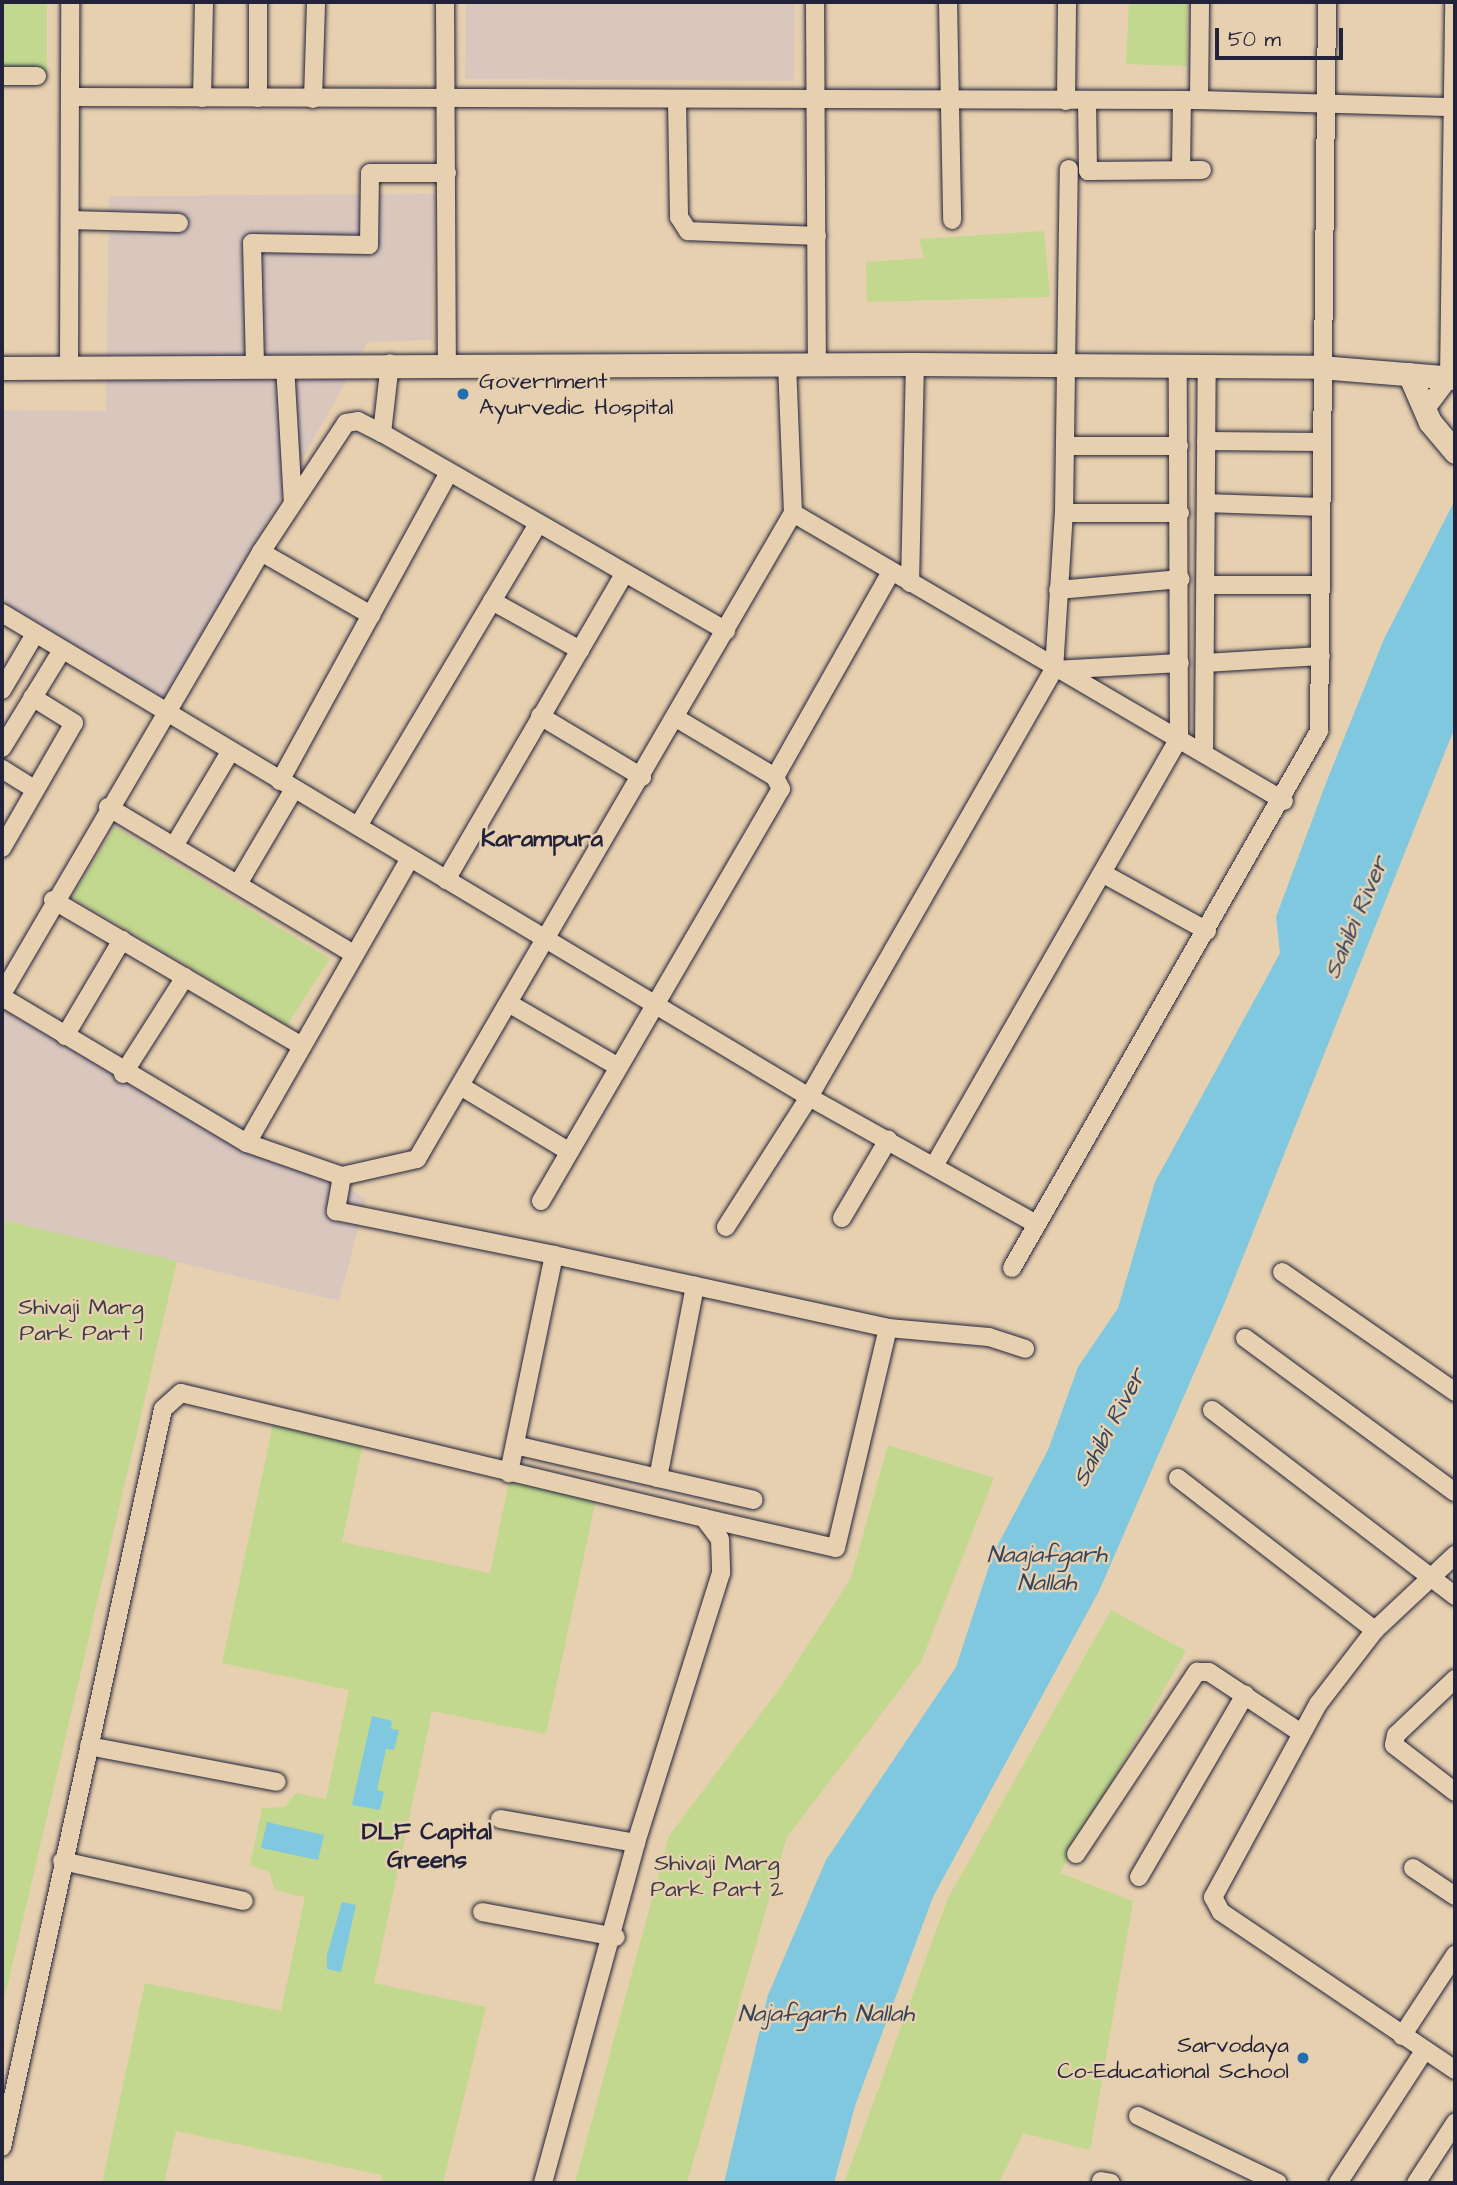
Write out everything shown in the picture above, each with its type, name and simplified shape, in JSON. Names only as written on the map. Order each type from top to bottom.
[{"type":"street","points":[[69,367],[70,2]]},
{"type":"street","points":[[202,98],[204,2]]},
{"type":"street","points":[[258,2],[258,99]]},
{"type":"street","points":[[313,99],[316,2]]},
{"type":"street","points":[[445,2],[447,361]]},
{"type":"street","points":[[815,2],[817,363]]},
{"type":"street","points":[[948,2],[946,100],[952,220]]},
{"type":"street","points":[[1066,101],[1067,2]]},
{"type":"street","points":[[1181,170],[1200,2]]},
{"type":"street","points":[[1012,1268],[1034,1223],[1284,801],[1319,731],[1327,2]]},
{"type":"street","points":[[1424,410],[1452,378],[1454,2]]},
{"type":"street","points":[[2,76],[37,76]]},
{"type":"street","points":[[71,97],[1191,100],[1454,106]]},
{"type":"street","points":[[677,100],[679,217],[688,231],[817,236]]},
{"type":"street","points":[[1087,100],[1088,171],[1202,170]]},
{"type":"street","points":[[726,1227],[808,1097],[1054,670],[1065,513],[1069,169]]},
{"type":"street","points":[[255,365],[252,243],[369,245],[370,173],[447,173]]},
{"type":"street","points":[[70,220],[179,223]]},
{"type":"street","points":[[2,368],[447,361],[817,363],[1068,365],[1178,370],[1321,367],[1452,378]]},
{"type":"street","points":[[382,433],[390,363]]},
{"type":"street","points":[[726,631],[382,433],[358,421],[346,423],[261,552],[53,900],[2,995],[123,1074],[247,1143],[342,1176],[417,1158],[548,941],[726,631],[793,513],[787,364]]},
{"type":"street","points":[[910,583],[915,364]]},
{"type":"street","points":[[285,365],[293,502]]},
{"type":"street","points":[[1204,753],[1207,369]]},
{"type":"street","points":[[934,1166],[1179,738],[1181,579],[1178,370]]},
{"type":"street","points":[[1409,374],[1424,410],[1452,450]]},
{"type":"street","points":[[1206,441],[1321,442]]},
{"type":"street","points":[[1065,446],[1179,446]]},
{"type":"street","points":[[238,884],[371,615],[449,472]]},
{"type":"street","points":[[1206,503],[1321,507]]},
{"type":"street","points":[[793,513],[1054,670],[1179,738],[1284,801]]},
{"type":"street","points":[[1065,513],[1180,513]]},
{"type":"street","points":[[358,826],[538,524]]},
{"type":"street","points":[[261,552],[371,615]]},
{"type":"street","points":[[775,777],[891,572]]},
{"type":"street","points":[[446,880],[625,573]]},
{"type":"street","points":[[1058,590],[1181,579]]},
{"type":"street","points":[[1206,584],[1321,585]]},
{"type":"street","points":[[492,601],[580,650]]},
{"type":"street","points":[[2,612],[165,715],[358,826],[808,1097],[1034,1223]]},
{"type":"street","points":[[2,690],[35,634]]},
{"type":"street","points":[[2,748],[62,650]]},
{"type":"street","points":[[1205,663],[1321,656]]},
{"type":"street","points":[[1054,670],[1180,663]]},
{"type":"street","points":[[2,848],[74,723],[32,698]]},
{"type":"street","points":[[540,716],[642,777]]},
{"type":"street","points":[[541,1201],[617,1066],[781,789],[775,777],[676,718]]},
{"type":"street","points":[[174,846],[230,752]]},
{"type":"street","points":[[2,769],[35,790]]},
{"type":"street","points":[[108,807],[354,954]]},
{"type":"street","points":[[247,1143],[410,858]]},
{"type":"street","points":[[1102,873],[1208,931]]},
{"type":"street","points":[[53,900],[302,1046]]},
{"type":"street","points":[[65,1036],[122,940]]},
{"type":"street","points":[[123,1074],[185,978]]},
{"type":"street","points":[[510,1004],[617,1066]]},
{"type":"street","points":[[462,1087],[568,1151]]},
{"type":"street","points":[[842,1218],[888,1140]]},
{"type":"street","points":[[342,1176],[336,1211],[554,1255],[888,1328],[989,1337],[1025,1349]]},
{"type":"street","points":[[509,1473],[554,1255]]},
{"type":"street","points":[[1282,1272],[1455,1392]]},
{"type":"street","points":[[658,1478],[695,1286]]},
{"type":"street","points":[[2,2147],[62,1861],[170,1399],[181,1393],[222,1401],[509,1473],[836,1548],[888,1328]]},
{"type":"street","points":[[1245,1338],[1455,1492]]},
{"type":"street","points":[[1212,1410],[1455,1596]]},
{"type":"street","points":[[515,1445],[754,1500]]},
{"type":"street","points":[[1178,1478],[1375,1630]]},
{"type":"street","points":[[543,2183],[616,1937],[636,1843],[721,1573],[720,1539],[704,1518]]},
{"type":"street","points":[[1455,1555],[1375,1630],[1301,1733],[1215,1888],[1221,1912],[1455,2070]]},
{"type":"street","points":[[1076,1854],[1197,1672],[1209,1672],[1301,1733]]},
{"type":"street","points":[[1455,1678],[1396,1735],[1394,1745],[1455,1792]]},
{"type":"street","points":[[1139,1877],[1245,1695]]},
{"type":"street","points":[[89,1746],[277,1782]]},
{"type":"street","points":[[500,1819],[636,1843]]},
{"type":"street","points":[[62,1861],[244,1900]]},
{"type":"street","points":[[1413,1868],[1455,1896]]},
{"type":"street","points":[[482,1912],[616,1937]]},
{"type":"street","points":[[1402,2036],[1455,1955]]},
{"type":"street","points":[[1338,2183],[1424,2051]]},
{"type":"street","points":[[1138,2116],[1278,2183]]},
{"type":"street","points":[[1416,2183],[1455,2123]]},
{"type":"shaded area","points":[[466,2],[795,2],[794,81],[465,79]]},
{"type":"shaded area","points":[[435,194],[432,340],[368,342],[162,711],[2,610],[2,410],[106,411],[109,196]]},
{"type":"shaded area","points":[[2,997],[291,1151],[366,1199],[339,1301],[2,1220]]},
{"type":"green space","points":[[2,2],[47,2],[47,81],[2,81]]},
{"type":"green space","points":[[1129,2],[1187,2],[1187,66],[1126,64]]},
{"type":"green space","points":[[1044,231],[1050,297],[867,302],[866,262],[924,258],[919,239]]},
{"type":"green space","points":[[115,827],[330,959],[287,1025],[72,897]]},
{"type":"green space","name":"Shivaji Marg Park Part 1","points":[[2,1220],[177,1261],[2,2009]]},
{"type":"green space","points":[[273,1425],[363,1443],[342,1542],[490,1573],[510,1477],[597,1495],[546,1734],[432,1711],[374,1983],[486,2007],[443,2183],[381,2183],[382,2175],[176,2131],[164,2183],[102,2183],[145,1983],[281,2011],[305,1897],[275,1890],[269,1872],[250,1865],[262,1808],[285,1807],[296,1793],[326,1799],[349,1690],[222,1663]]},
{"type":"green space","name":"Shivaji Marg Park Part 2","points":[[888,1445],[994,1478],[921,1662],[787,1837],[687,2183],[575,2183],[669,1836],[780,1688],[851,1578]]},
{"type":"green space","points":[[1111,1610],[1186,1651],[1060,1873],[1133,1901],[1090,2150],[1023,2133],[999,2183],[844,2183],[948,1898]]},
{"type":"water","name":"Naajafgarh Nallah","points":[[1455,500],[1455,727],[1225,1302],[1099,1591],[933,1897],[855,2106],[834,2183],[724,2183],[768,1995],[826,1860],[956,1667],[993,1554],[1048,1450],[1078,1367],[1118,1308],[1155,1182],[1280,953],[1276,917],[1326,783],[1384,639]]},
{"type":"water","points":[[372,1716],[392,1721],[391,1729],[399,1730],[394,1750],[386,1749],[377,1790],[384,1792],[380,1810],[352,1805]]},
{"type":"water","points":[[267,1822],[324,1835],[318,1860],[261,1848]]},
{"type":"water","points":[[342,1902],[356,1905],[341,1972],[327,1969],[327,1955]]},
{"type":"place","name":"Government Ayurvedic Hospital","points":[[463,394]]},
{"type":"place","name":"Sarvodaya Co-Educational School","points":[[1303,2058]]},
{"type":"district","name":"Karampura","points":[[542,840]]},
{"type":"district","name":"DLF Capital Greens","points":[[427,1847]]},
{"type":"water label","name":"Sahibi River","points":[[1357,918]]},
{"type":"water label","name":"Sahibi River","points":[[1110,1428]]},
{"type":"water label","name":"Najafgarh Nallah","points":[[826,2015]]}]
